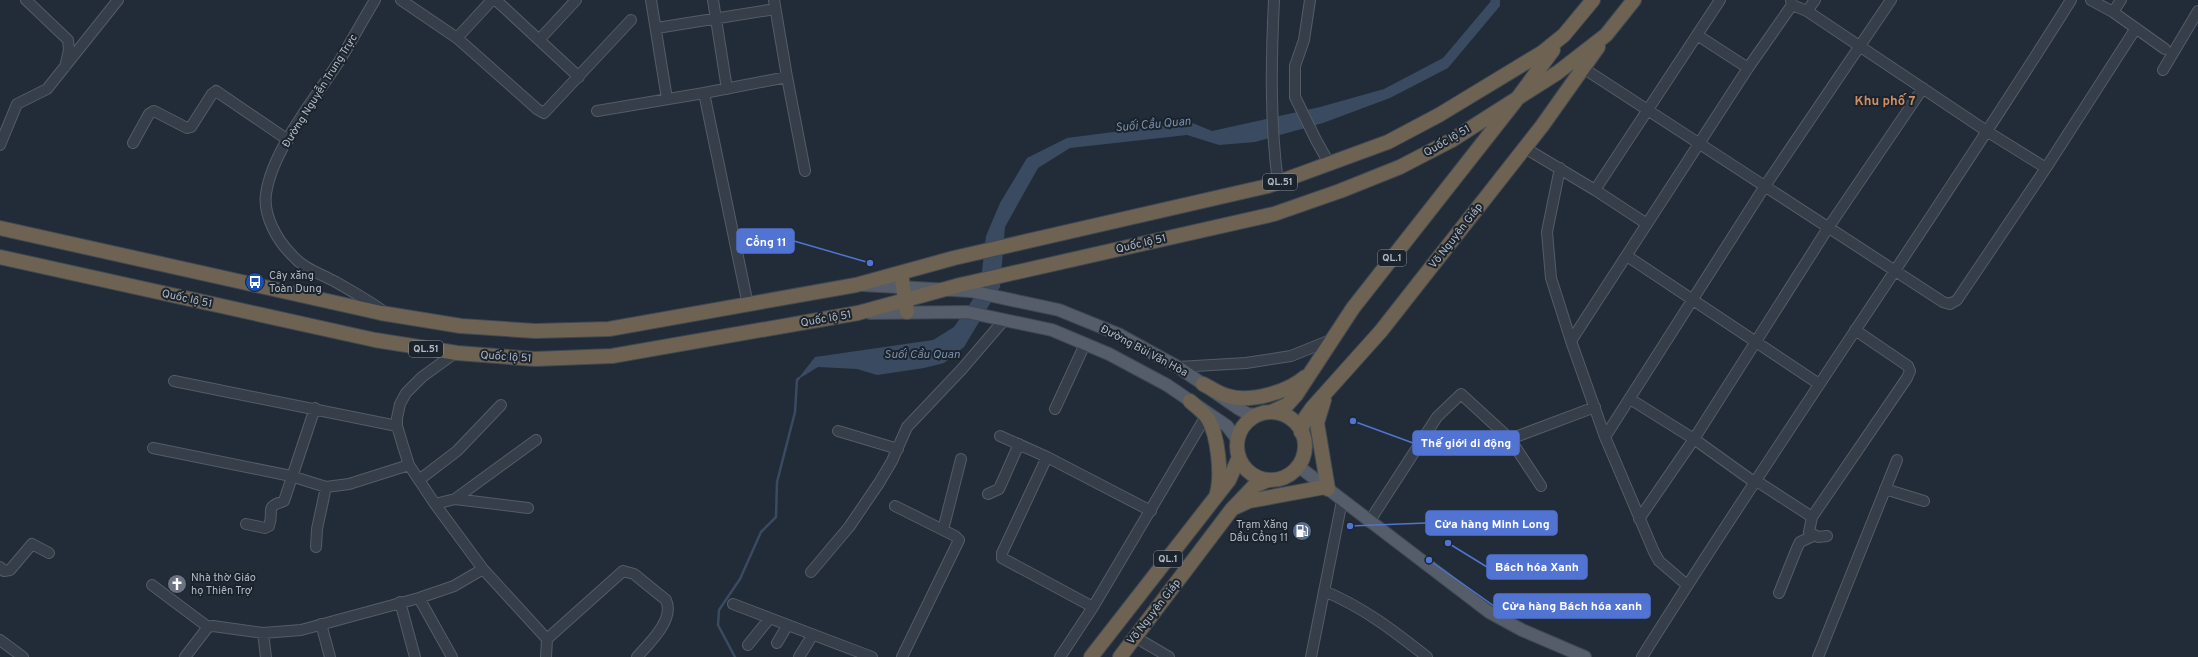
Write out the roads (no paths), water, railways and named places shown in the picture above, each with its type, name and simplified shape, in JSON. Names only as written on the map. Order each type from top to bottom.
[{"type":"highway","name":"QL.1","points":[[1298,466],[1290,475],[1279,479],[1268,480],[1256,478],[1247,471],[1239,457],[1237,439],[1245,424],[1264,413],[1287,405],[1296,395],[1353,308],[1518,98],[1564,35],[1593,0]]},
{"type":"highway","points":[[1606,35],[1634,0]]},
{"type":"highway","name":"QL.1","points":[[1564,35],[1571,18]]},
{"type":"highway","name":"Võ Nguyên Giáp","points":[[1301,432],[1305,418],[1381,331],[1525,148],[1567,92],[1606,35]]},
{"type":"highway","name":"QL.51","points":[[0,228],[388,314],[461,326],[535,331],[609,329],[856,285],[954,258],[1278,183],[1330,165],[1388,142],[1439,115],[1539,69],[1606,35]]},
{"type":"highway","points":[[1539,69],[1567,92]]},
{"type":"highway","name":"Quốc lộ 51","points":[[0,257],[375,340],[455,353],[535,359],[612,356],[858,313],[943,290],[965,288],[1016,272],[1274,214],[1340,191],[1406,164],[1452,140],[1518,98]]},
{"type":"highway","points":[[901,273],[906,300]]},
{"type":"highway","points":[[1203,384],[1230,397],[1269,395],[1296,384],[1315,365]]},
{"type":"highway","points":[[1232,509],[1249,502],[1326,488],[1317,423],[1319,410],[1326,394]]},
{"type":"highway","points":[[1190,401],[1206,416],[1212,426],[1220,471],[1219,485],[1215,498]]},
{"type":"highway","points":[[1264,413],[1279,413],[1290,418],[1298,425],[1305,445],[1303,456],[1298,466]]},
{"type":"highway","name":"Võ Nguyên Giáp","points":[[1091,657],[1229,480],[1239,457]]},
{"type":"highway","name":"Võ Nguyên Giáp","points":[[1120,657],[1232,509],[1254,486],[1268,480]]},
{"type":"main road","name":"QL.1","points":[[1571,18],[1585,0]]},
{"type":"main road","points":[[1606,35],[1625,21],[1642,0]]},
{"type":"main road","name":"QL.51","points":[[1539,69],[1571,18]]},
{"type":"main road","points":[[856,285],[906,300]]},
{"type":"main road","name":"Đường Bùi Văn Hòa","points":[[965,288],[1059,310],[1118,334],[1178,367],[1248,414],[1264,413]]},
{"type":"main road","name":"Đường Bùi Văn Hòa","points":[[906,300],[1052,330],[1109,354],[1167,385],[1227,426],[1237,439]]},
{"type":"main road","points":[[1298,466],[1369,522],[1489,612],[1522,630],[1586,657]]},
{"type":"street","points":[[26,0],[68,40],[69,50],[64,69]]},
{"type":"street","points":[[0,144],[17,104],[44,92],[118,0]]},
{"type":"street","name":"Đường Nguyễn Trung Trực","points":[[375,0],[340,60],[288,140],[270,176],[266,196],[269,219],[277,236],[290,254],[308,270],[333,281],[388,314]]},
{"type":"street","points":[[401,0],[457,38],[537,109],[544,113],[631,20]]},
{"type":"street","points":[[539,40],[576,0]]},
{"type":"street","points":[[651,0],[657,28],[667,99]]},
{"type":"street","points":[[713,0],[727,89]]},
{"type":"street","points":[[1274,0],[1271,66],[1274,150],[1278,183]]},
{"type":"street","points":[[1310,0],[1304,40],[1295,66],[1295,97],[1330,165]]},
{"type":"street","points":[[1595,190],[1720,0]]},
{"type":"street","points":[[1807,11],[1815,0]]},
{"type":"street","points":[[1605,437],[1765,186],[1892,0]]},
{"type":"street","points":[[1642,657],[1755,481],[1895,269],[1988,132],[2071,0]]},
{"type":"street","points":[[2091,0],[2113,12],[2166,48]]},
{"type":"street","points":[[2113,12],[2121,0]]},
{"type":"street","points":[[457,38],[491,1],[497,1],[579,76]]},
{"type":"street","points":[[1571,342],[1791,2],[1924,88],[1988,132],[2046,168]]},
{"type":"street","points":[[657,28],[716,20],[774,4],[805,171]]},
{"type":"street","points":[[2162,70],[2198,11]]},
{"type":"street","points":[[1583,68],[1647,110],[1700,142],[1828,228],[1895,269],[1944,302],[1950,304],[1957,300],[2046,168],[2136,28]]},
{"type":"street","points":[[1696,35],[1748,68]]},
{"type":"street","points":[[597,111],[727,89],[787,77]]},
{"type":"street","points":[[1640,519],[1694,439],[1828,228],[1924,88]]},
{"type":"street","points":[[133,143],[149,114],[154,111],[187,128],[191,127],[212,94],[216,91],[288,140]]},
{"type":"street","points":[[704,93],[748,305]]},
{"type":"street","points":[[1525,148],[1560,168],[1647,224]]},
{"type":"street","points":[[1560,168],[1547,232],[1551,278],[1571,342],[1605,437],[1640,519],[1659,561],[1687,585]]},
{"type":"street","points":[[1627,256],[1819,384]]},
{"type":"street","points":[[811,572],[849,527],[879,483],[898,449],[909,424],[962,369],[1000,319]]},
{"type":"street","points":[[1813,536],[1809,532],[1812,517],[1910,371],[1908,366],[1855,330]]},
{"type":"street","points":[[1178,367],[1246,363],[1284,358],[1333,339]]},
{"type":"street","points":[[1055,409],[1085,344]]},
{"type":"street","points":[[455,353],[422,377],[406,393],[400,404],[397,426],[409,465],[434,504],[483,569],[547,639]]},
{"type":"street","points":[[174,381],[315,408],[397,426]]},
{"type":"street","points":[[1369,522],[1437,417],[1461,394],[1510,438],[1541,486]]},
{"type":"street","points":[[1630,399],[1694,439],[1755,481],[1812,517]]},
{"type":"street","points":[[419,480],[457,451],[501,405]]},
{"type":"street","points":[[1510,438],[1595,407]]},
{"type":"street","points":[[246,524],[265,528],[269,526],[272,506],[275,502],[284,501],[291,476],[315,408]]},
{"type":"street","points":[[1060,657],[1093,607],[1206,416]]},
{"type":"street","points":[[838,431],[898,449]]},
{"type":"street","points":[[1000,436],[1047,457],[1151,511]]},
{"type":"street","points":[[455,499],[536,440]]},
{"type":"street","points":[[988,494],[997,492],[1001,486],[1019,444]]},
{"type":"street","points":[[153,448],[291,476],[326,486],[349,484],[409,465]]},
{"type":"street","points":[[1047,457],[1002,553],[1002,558],[1093,607]]},
{"type":"street","points":[[943,530],[961,459]]},
{"type":"street","points":[[1818,657],[1897,460]]},
{"type":"street","points":[[316,547],[317,528],[326,486]]},
{"type":"street","points":[[1885,489],[1924,501]]},
{"type":"street","points":[[434,504],[455,499],[528,508]]},
{"type":"street","points":[[1311,657],[1342,501]]},
{"type":"street","points":[[895,506],[955,536],[959,540],[959,543],[902,657]]},
{"type":"street","points":[[1779,593],[1800,542],[1813,536],[1827,536]]},
{"type":"street","points":[[0,567],[4,571],[10,570],[32,544],[49,553]]},
{"type":"street","points":[[185,657],[208,627],[213,626],[264,633],[301,630],[419,598],[454,586],[483,569]]},
{"type":"street","points":[[546,657],[547,639],[623,571],[629,571],[666,600],[668,605],[668,611],[654,638],[637,657]]},
{"type":"street","points":[[152,585],[208,627]]},
{"type":"street","points":[[1324,592],[1351,603],[1370,614],[1427,657]]},
{"type":"street","points":[[419,598],[452,657]]},
{"type":"street","points":[[400,602],[415,657]]},
{"type":"street","points":[[733,604],[812,636],[872,657]]},
{"type":"street","points":[[748,645],[769,619]]},
{"type":"street","points":[[321,624],[330,657]]},
{"type":"street","points":[[777,643],[787,626]]},
{"type":"street","points":[[264,633],[266,657]]},
{"type":"street","points":[[799,657],[812,636]]},
{"type":"street","points":[[1135,637],[1170,657]]},
{"type":"street","points":[[0,640],[18,656]]},
{"type":"water","name":"Suối Cầu Quan","points":[[1490,0],[1500,0],[1500,6],[1448,68],[1390,98],[1323,123],[1255,142],[1219,145],[1187,135],[1070,148],[1038,168],[1005,227],[1000,287],[964,347],[944,363],[924,368],[877,375],[857,369],[818,367],[797,380],[815,357],[933,340],[954,327],[980,289],[986,236],[1000,203],[1027,158],[1067,138],[1190,122],[1212,131],[1320,107],[1384,89],[1443,58],[1491,1]]},
{"type":"waterway","name":"Suối Cầu Quan","points":[[735,657],[718,625],[719,610],[740,579],[761,532],[776,517],[777,482],[795,412],[797,380],[799,378]]},
{"type":"place","name":"Cổng 11","points":[[870,263]]},
{"type":"place","name":"Cây xăng Toàn Dung","points":[[255,282]]},
{"type":"place","name":"Thế giới di động","points":[[1353,421]]},
{"type":"place","name":"Cửa hàng Minh Long","points":[[1350,526]]},
{"type":"place","name":"Trạm Xăng Dầu Cổng 11","points":[[1302,531]]},
{"type":"place","name":"Bách hóa Xanh","points":[[1448,543]]},
{"type":"place","name":"Cửa hàng Bách hóa xanh","points":[[1429,560]]},
{"type":"place","name":"Nhà thờ Giáo họ Thiên Trợ","points":[[177,584]]},
{"type":"district","name":"Khu phố 7","points":[[1885,102]]}]
